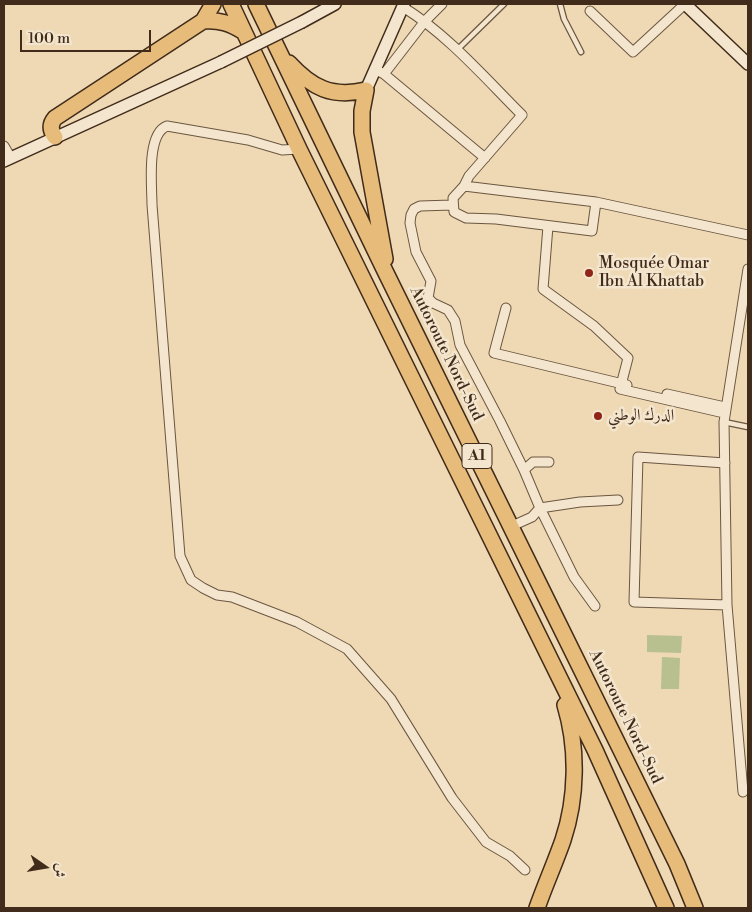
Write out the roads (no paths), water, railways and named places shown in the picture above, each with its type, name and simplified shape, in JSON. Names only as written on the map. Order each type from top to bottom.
[{"type":"highway","points":[[55,137],[52,134],[51,125],[55,118],[203,21],[213,4]]},
{"type":"highway","name":"A1","points":[[230,4],[299,149],[595,750],[666,908]]},
{"type":"highway","name":"Autoroute Nord-Sud","points":[[256,4],[385,271],[678,864],[695,908]]},
{"type":"highway","points":[[203,21],[224,22],[234,25],[244,32]]},
{"type":"highway","points":[[279,51],[305,79],[315,86],[341,94],[366,90],[362,111],[362,132],[385,271]]},
{"type":"highway","points":[[537,908],[564,839],[571,810],[574,777],[570,721],[554,668]]},
{"type":"highway","points":[[678,864],[704,908]]},
{"type":"main road","points":[[8,159],[221,62],[335,4]]},
{"type":"main road","points":[[685,4],[747,64]]},
{"type":"main road","points":[[366,90],[379,72],[403,5]]},
{"type":"street","points":[[442,4],[379,72],[485,158]]},
{"type":"street","points":[[590,10],[633,52],[685,4]]},
{"type":"street","points":[[403,5],[425,21],[457,50],[522,115],[469,176],[464,186],[453,198],[454,212],[466,218],[496,219],[592,231],[596,202]]},
{"type":"street","points":[[299,149],[282,150],[248,140],[166,126],[164,126],[156,140],[152,158],[152,205],[180,556],[191,580],[203,588],[217,595],[232,597],[297,622],[347,649],[391,699],[452,798],[486,842],[510,856],[525,870]]},
{"type":"street","points":[[4,146],[8,159]]},
{"type":"street","points":[[464,186],[596,202],[748,235]]},
{"type":"street","points":[[452,205],[420,206],[414,209],[410,223],[416,252],[431,281],[428,298],[433,303],[448,310],[455,321],[460,345],[500,421],[540,508],[574,577],[595,606]]},
{"type":"street","points":[[548,226],[543,289],[594,326],[628,358],[620,389],[724,414]]},
{"type":"street","points":[[743,792],[727,606],[724,414],[748,269]]},
{"type":"street","points":[[506,308],[494,353],[622,384]]},
{"type":"street","points":[[725,463],[638,456],[634,602],[727,606]]},
{"type":"street","points":[[524,470],[533,462],[549,462]]},
{"type":"street","points":[[512,526],[532,517],[540,508],[580,502],[618,500]]},
{"type":"lane","points":[[457,50],[504,4]]},
{"type":"lane","points":[[560,4],[564,19],[581,52]]},
{"type":"lane","points":[[724,414],[748,427]]},
{"type":"place","name":"Mosquée Omar Ibn Al Khattab","points":[[589,273]]},
{"type":"place","name":"الدرك الوطني","points":[[598,416]]}]
